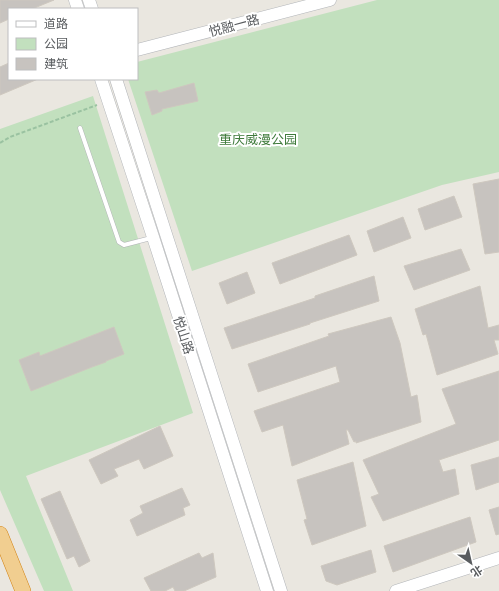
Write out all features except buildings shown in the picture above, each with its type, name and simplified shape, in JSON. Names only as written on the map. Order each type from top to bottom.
[{"type":"highway","points":[[0,534],[23,591]]},
{"type":"main road","name":"悦融一路","points":[[138,50],[326,0]]},
{"type":"main road","name":"悦山路","points":[[101,80],[267,591]]},
{"type":"main road","name":"悦山路","points":[[116,80],[281,591]]},
{"type":"main road","points":[[396,591],[499,558]]},
{"type":"lane","points":[[80,128],[119,242],[124,246],[153,237]]},
{"type":"path","points":[[0,143],[10,137],[100,104]]},
{"type":"green space","name":"重庆威漫公园","points":[[377,0],[499,0],[499,172],[442,185],[192,271],[128,80],[138,80],[138,62]]},
{"type":"green space","points":[[93,96],[193,413],[26,476],[73,591],[44,591],[0,490],[0,129]]}]
